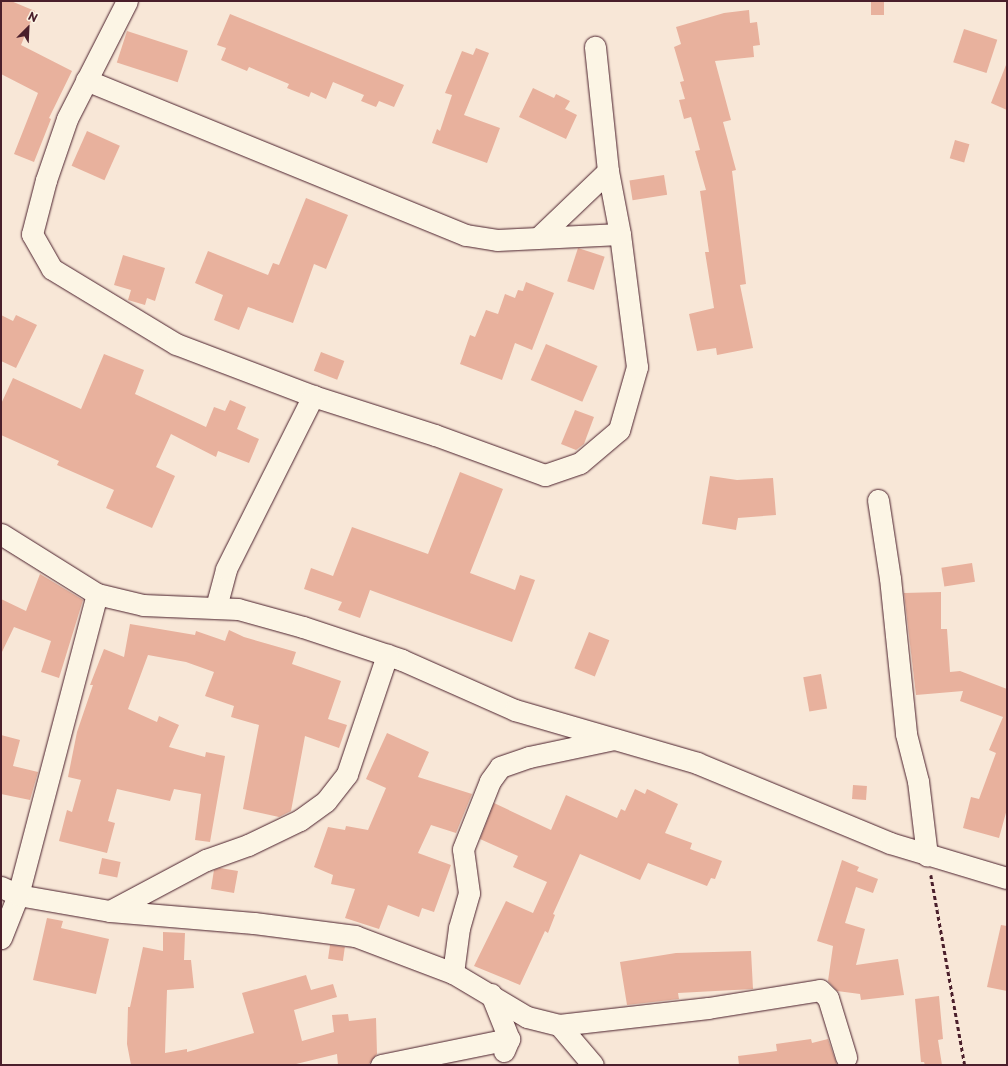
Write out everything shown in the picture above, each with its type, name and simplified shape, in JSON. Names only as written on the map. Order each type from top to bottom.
[{"type":"street","points":[[127,1],[86,80],[65,126],[46,180],[32,234],[52,269],[176,344],[313,396],[435,435],[545,475],[580,464],[619,430],[637,367],[620,234],[608,170],[595,47]]},
{"type":"street","points":[[86,80],[466,235],[497,240],[540,236],[620,234]]},
{"type":"street","points":[[540,236],[608,170]]},
{"type":"street","points":[[216,607],[226,569],[313,396]]},
{"type":"street","points":[[878,500],[890,578],[906,734],[918,781],[927,855]]},
{"type":"street","points":[[1,534],[97,594],[143,606],[188,609],[216,607],[238,609],[296,625],[387,655],[515,710],[697,763],[831,820],[927,855],[1007,878]]},
{"type":"street","points":[[1,938],[10,891],[97,594]]},
{"type":"street","points":[[110,910],[206,860],[248,845],[300,820],[326,801],[347,774],[387,655]]},
{"type":"street","points":[[453,973],[459,928],[469,892],[463,849],[490,781],[500,767],[529,757],[618,739]]},
{"type":"street","points":[[10,891],[110,910],[254,923],[355,936],[453,973],[527,1016],[559,1025],[708,1008],[820,990],[828,998],[846,1057]]},
{"type":"street","points":[[441,1065],[502,1053],[507,1048],[508,1039],[491,994]]},
{"type":"street","points":[[559,1025],[593,1065]]},
{"type":"street","points":[[381,1065],[508,1039]]},
{"type":"path","points":[[927,855],[965,1065]]},
{"type":"building","points":[[1,1],[11,1],[35,11],[21,45],[72,71],[49,118],[51,119],[34,162],[14,154],[38,93],[1,74]]},
{"type":"building","points":[[871,1],[884,1],[884,15],[871,15]]},
{"type":"building","points":[[749,10],[750,23],[757,22],[760,45],[753,46],[754,57],[715,61],[731,120],[723,122],[736,170],[732,171],[746,284],[740,285],[753,348],[717,355],[716,348],[697,351],[689,314],[714,308],[705,252],[709,252],[700,191],[706,190],[695,151],[700,150],[691,117],[684,119],[679,100],[685,99],[680,82],[684,81],[674,47],[681,44],[676,27],[724,13]]},
{"type":"building","points":[[230,14],[404,85],[394,107],[379,101],[376,107],[361,101],[364,95],[333,82],[326,99],[311,92],[309,97],[287,88],[289,84],[249,67],[247,71],[221,60],[226,48],[217,45]]},
{"type":"building","points":[[964,29],[997,40],[986,73],[953,62]]},
{"type":"building","points":[[127,31],[188,51],[178,82],[117,62]]},
{"type":"building","points":[[476,48],[489,53],[464,115],[500,128],[487,163],[432,143],[437,129],[440,131],[452,95],[445,93],[462,51],[473,55]]},
{"type":"building","points":[[1007,65],[1007,110],[991,103]]},
{"type":"building","points":[[533,88],[554,98],[556,94],[570,101],[565,109],[577,115],[566,139],[519,117]]},
{"type":"building","points":[[87,131],[120,146],[104,180],[72,166]]},
{"type":"building","points":[[955,140],[969,144],[964,162],[950,158]]},
{"type":"building","points":[[664,175],[667,195],[633,200],[629,180]]},
{"type":"building","points":[[306,198],[348,215],[326,269],[314,264],[293,323],[248,307],[239,330],[214,320],[223,295],[195,283],[208,251],[268,275],[273,263],[279,265]]},
{"type":"building","points":[[578,248],[605,257],[594,290],[567,281]]},
{"type":"building","points":[[123,255],[165,268],[155,301],[147,298],[145,305],[128,300],[131,290],[114,285]]},
{"type":"building","points":[[526,282],[554,293],[532,350],[515,343],[502,380],[460,364],[470,335],[475,337],[486,310],[498,314],[505,294],[515,298],[518,290],[523,291]]},
{"type":"building","points":[[1,315],[13,321],[16,315],[37,325],[16,368],[1,361]]},
{"type":"building","points":[[546,344],[598,366],[582,402],[531,380]]},
{"type":"building","points":[[321,352],[344,361],[337,380],[314,371]]},
{"type":"building","points":[[104,354],[144,370],[135,394],[206,427],[214,407],[225,411],[230,400],[246,407],[237,429],[259,439],[249,463],[218,451],[216,457],[171,434],[156,467],[175,476],[152,528],[106,508],[114,490],[57,465],[59,461],[1,435],[1,404],[13,378],[81,409]]},
{"type":"building","points":[[575,410],[594,417],[584,444],[576,450],[561,444]]},
{"type":"building","points":[[460,472],[503,489],[470,573],[515,590],[520,575],[535,580],[512,642],[370,590],[360,618],[338,610],[342,602],[304,589],[311,568],[333,576],[352,527],[428,554]]},
{"type":"building","points":[[710,476],[737,480],[773,478],[776,515],[738,518],[736,530],[702,524]]},
{"type":"building","points":[[972,563],[975,582],[944,587],[941,568]]},
{"type":"building","points":[[40,574],[83,600],[59,678],[41,672],[51,641],[14,627],[1,654],[1,599],[26,611]]},
{"type":"building","points":[[941,592],[941,629],[947,629],[950,672],[960,671],[1007,689],[1007,809],[999,838],[963,828],[971,797],[979,799],[996,753],[989,750],[1003,717],[960,701],[963,691],[916,695],[904,593]]},
{"type":"building","points":[[130,624],[195,635],[196,631],[225,641],[229,630],[244,637],[296,652],[292,664],[341,681],[328,719],[347,725],[339,748],[305,736],[291,811],[279,817],[243,809],[259,725],[231,717],[234,706],[205,696],[214,672],[186,662],[148,655],[128,709],[157,722],[159,716],[179,725],[169,747],[205,757],[206,752],[225,756],[210,842],[195,840],[201,794],[174,789],[170,801],[117,789],[108,821],[115,823],[107,853],[59,841],[67,810],[72,812],[81,780],[68,777],[77,732],[93,685],[90,685],[104,649],[124,657]]},
{"type":"building","points":[[589,632],[609,640],[595,676],[574,668]]},
{"type":"building","points":[[821,674],[827,708],[809,712],[803,677]]},
{"type":"building","points":[[387,733],[429,752],[418,777],[472,794],[456,833],[431,825],[418,853],[451,865],[434,912],[422,908],[419,917],[388,905],[379,929],[345,918],[355,889],[331,884],[333,875],[314,867],[328,827],[345,830],[346,826],[368,830],[386,788],[366,779]]},
{"type":"building","points":[[1,735],[20,740],[13,766],[38,772],[30,800],[1,794]]},
{"type":"building","points":[[853,785],[867,786],[866,800],[852,799]]},
{"type":"building","points":[[635,789],[645,794],[647,789],[678,804],[665,833],[692,843],[690,849],[722,861],[715,879],[711,878],[707,886],[648,863],[640,880],[580,854],[553,914],[555,915],[548,933],[545,931],[520,985],[474,966],[506,901],[533,913],[547,882],[513,867],[518,856],[480,839],[494,803],[551,830],[566,795],[617,818],[621,809],[625,811]]},
{"type":"building","points":[[102,858],[121,862],[117,878],[99,874]]},
{"type":"building","points":[[842,860],[859,867],[857,871],[878,879],[873,893],[856,887],[845,923],[865,929],[856,965],[898,959],[904,995],[861,1000],[860,994],[837,991],[828,981],[833,946],[817,941]]},
{"type":"building","points":[[220,868],[238,871],[234,893],[211,889],[214,870]]},
{"type":"building","points":[[47,918],[63,921],[61,928],[109,939],[96,994],[33,980]]},
{"type":"building","points":[[1001,925],[1007,926],[1007,991],[987,987]]},
{"type":"building","points":[[163,932],[185,933],[184,960],[191,960],[194,988],[167,990],[165,1053],[187,1049],[187,1052],[254,1033],[242,993],[306,975],[311,990],[333,984],[337,997],[294,1010],[302,1041],[334,1032],[332,1015],[348,1014],[349,1021],[376,1018],[377,1054],[369,1064],[363,1065],[338,1065],[337,1054],[292,1065],[131,1065],[127,1044],[128,1007],[130,1007],[143,947],[163,951]]},
{"type":"building","points":[[330,945],[345,947],[343,961],[328,959]]},
{"type":"building","points":[[751,951],[753,989],[678,993],[679,999],[627,1005],[620,962],[676,953]]},
{"type":"building","points":[[939,996],[943,1039],[938,1040],[942,1065],[925,1065],[924,1062],[921,1062],[915,999]]},
{"type":"building","points":[[811,1039],[812,1043],[828,1039],[837,1065],[739,1065],[738,1056],[777,1051],[776,1044]]}]
